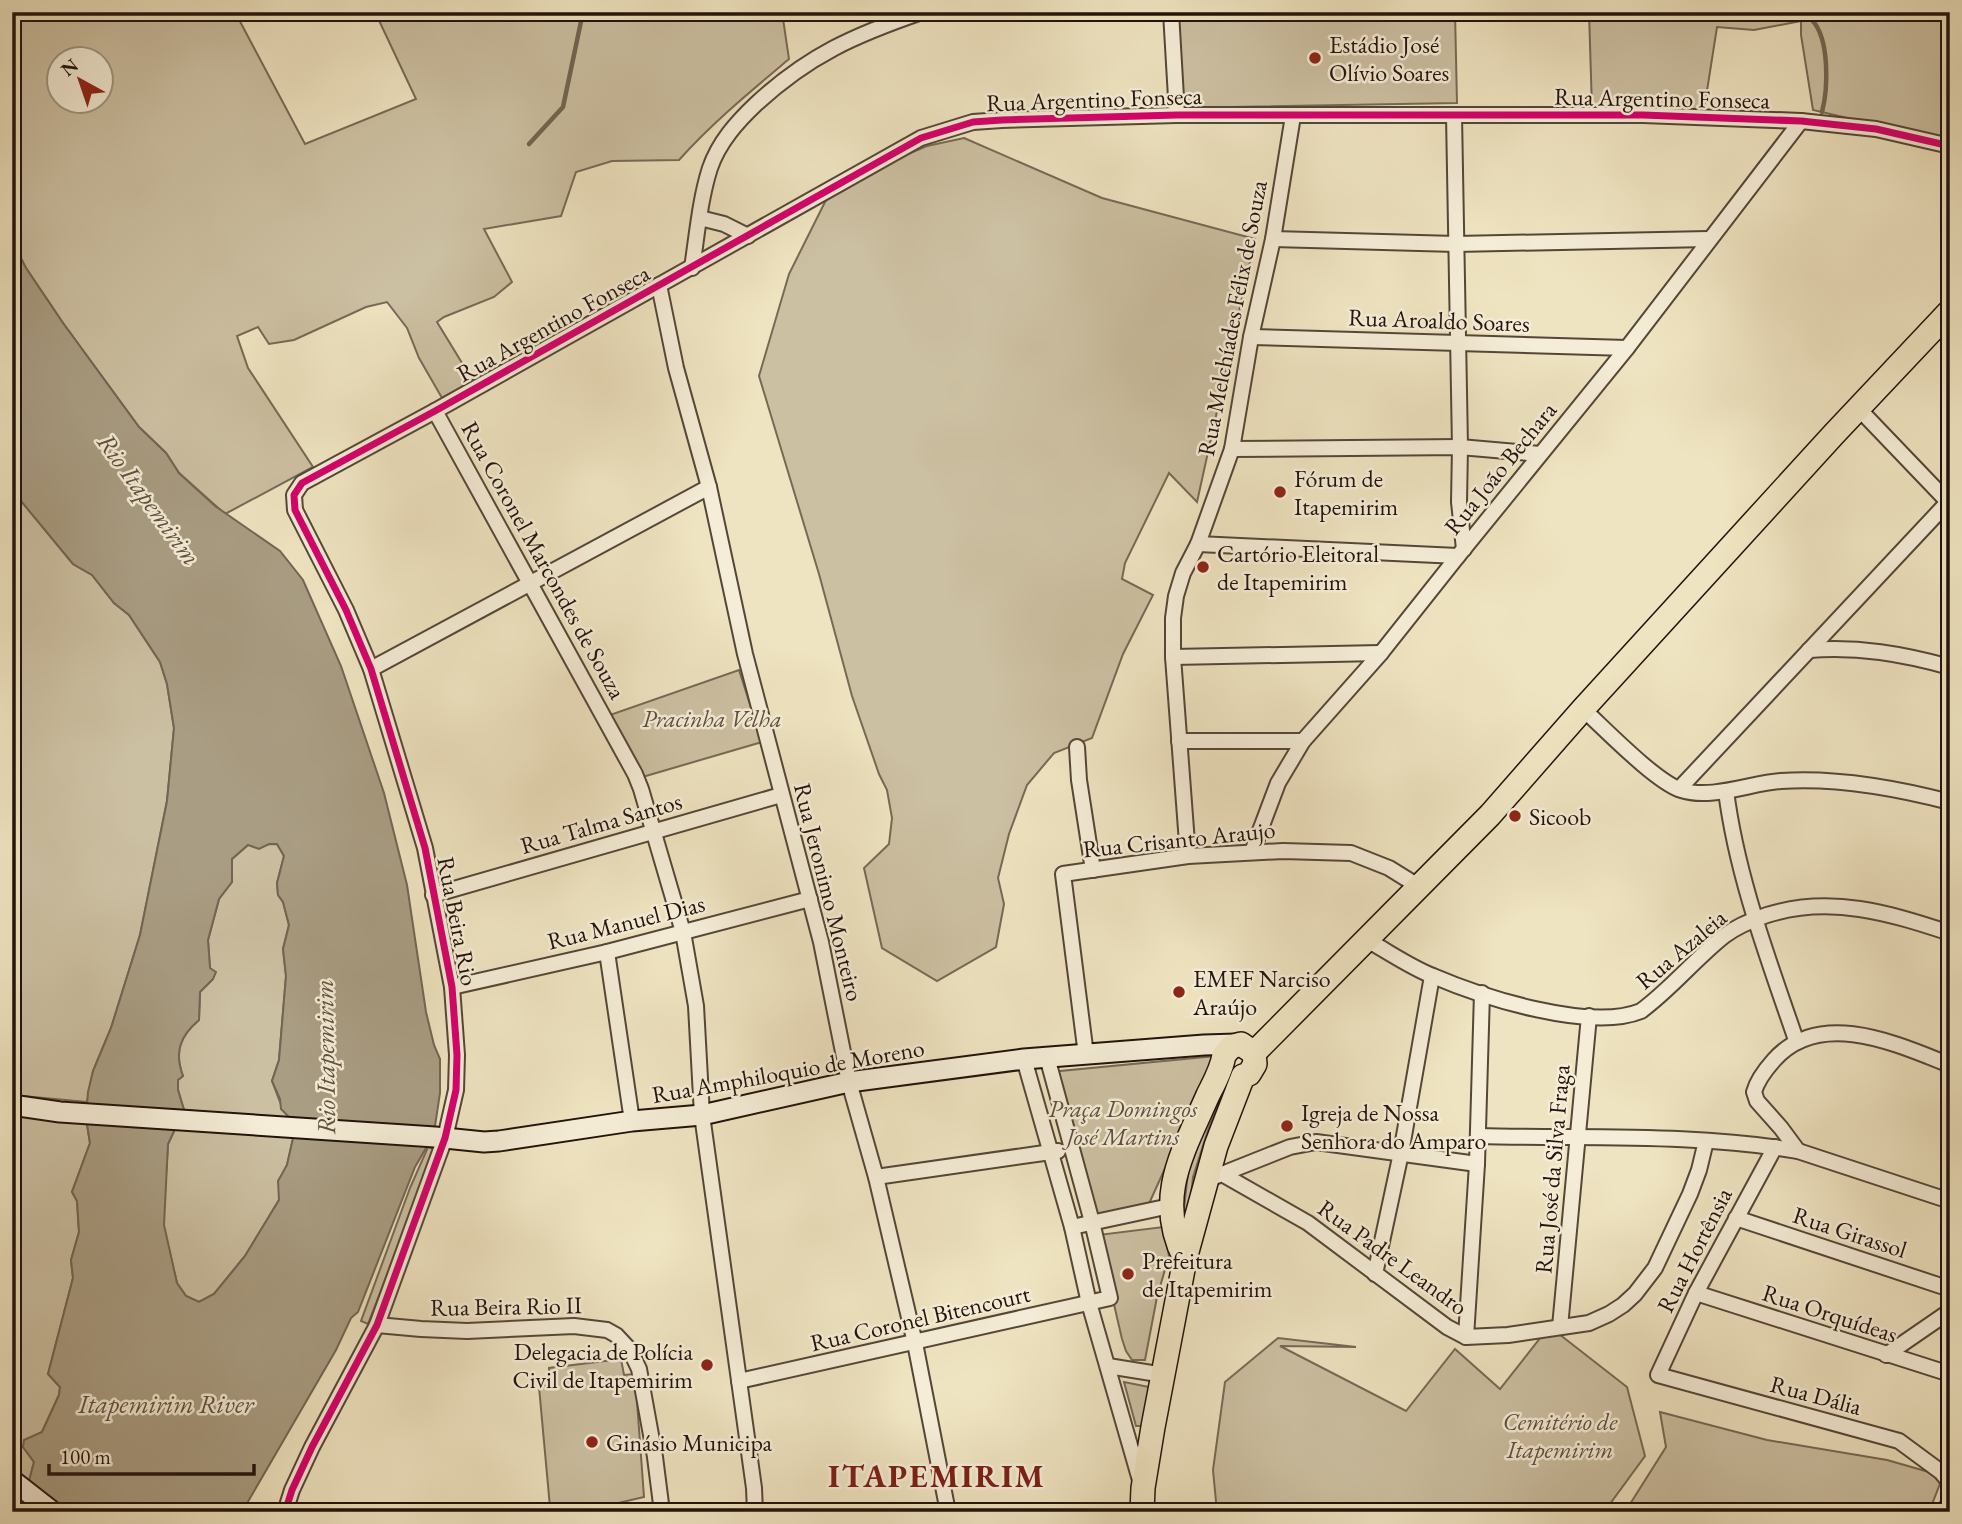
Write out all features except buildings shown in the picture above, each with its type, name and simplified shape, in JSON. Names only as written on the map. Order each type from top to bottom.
[{"type":"main road","points":[[1185,1259],[1172,1226],[1170,1206],[1173,1182],[1190,1136],[1238,1053],[1367,940],[1490,815],[1583,709],[1950,311]]},
{"type":"main road","points":[[1047,1057],[1205,1045],[1238,1053],[1255,1064],[1251,1072],[1243,1076],[1216,1146],[1214,1177],[1185,1259],[1143,1488],[1142,1512]]},
{"type":"main road","name":"Rua Amphiloquio de Moreno","points":[[12,1105],[61,1112],[484,1142],[632,1121],[702,1115],[849,1082],[1047,1057]]},
{"type":"main road","points":[[12,1480],[53,1512]]},
{"type":"street","points":[[692,268],[710,167],[721,144],[735,125],[790,75],[815,58],[869,30],[922,12]]},
{"type":"street","points":[[1171,12],[1177,115]]},
{"type":"street","name":"Rua Argentino Fonseca","points":[[293,495],[308,479],[435,411],[921,138],[973,122],[1177,115],[1643,115],[1801,121],[1876,129],[1950,146]]},
{"type":"street","points":[[1198,544],[1461,552],[1458,502],[1460,447],[1454,115]]},
{"type":"street","name":"Rua Melchíades Félix de Souza","points":[[1188,856],[1173,657],[1176,596],[1232,449],[1251,337],[1273,239],[1293,116]]},
{"type":"street","name":"Rua João Bechara","points":[[1252,852],[1278,783],[1303,741],[1381,653],[1627,348],[1801,121]]},
{"type":"street","points":[[700,218],[724,224],[748,236]]},
{"type":"street","points":[[1273,239],[1456,244],[1709,239]]},
{"type":"street","name":"Rua Jeronimo Monteiro","points":[[659,285],[677,368],[709,487],[745,654],[821,942],[849,1082],[876,1177],[915,1343],[948,1512]]},
{"type":"street","name":"Rua Aroaldo Soares","points":[[1251,337],[1627,348]]},
{"type":"street","points":[[1679,789],[1949,503],[1858,409]]},
{"type":"street","name":"Rua Coronel Marcondes de Souza","points":[[435,411],[635,774],[654,832],[683,932],[696,1006],[702,1115],[740,1381],[755,1512]]},
{"type":"street","points":[[1232,449],[1460,447],[1540,454]]},
{"type":"street","points":[[371,669],[709,487]]},
{"type":"street","name":"Rua Beira Rio","points":[[285,1512],[312,1447],[377,1325],[456,1090],[456,1028],[452,987],[425,848],[371,669],[346,610],[299,521],[293,495]]},
{"type":"street","points":[[1809,650],[1860,649],[1913,657],[1950,667]]},
{"type":"street","points":[[1173,657],[1381,653]]},
{"type":"street","points":[[1583,709],[1653,772],[1679,789],[1726,791],[1751,784],[1783,780],[1822,781],[1899,790],[1950,802]]},
{"type":"street","points":[[1179,741],[1303,741]]},
{"type":"street","points":[[1077,747],[1079,780],[1093,870]]},
{"type":"street","points":[[1726,791],[1737,854],[1755,919],[1796,1040]]},
{"type":"street","name":"Rua Talma Santos","points":[[433,895],[781,795]]},
{"type":"street","name":"Rua Crisanto Araujo","points":[[1086,1055],[1063,874],[1188,856],[1252,852],[1351,853],[1389,868],[1418,886]]},
{"type":"street","name":"Rua Manuel Dias","points":[[452,987],[607,952],[810,899]]},
{"type":"street","name":"Rua Azaleia","points":[[1367,940],[1432,976],[1482,993],[1548,1012],[1624,1016],[1641,1011],[1725,935],[1755,919],[1802,906],[1840,906],[1904,918],[1950,933]]},
{"type":"street","points":[[607,952],[632,1121]]},
{"type":"street","points":[[1375,1274],[1401,1153],[1432,976]]},
{"type":"street","points":[[1466,1337],[1477,1164],[1482,993]]},
{"type":"street","name":"Rua José da Silva Fraga","points":[[1560,1327],[1589,1016]]},
{"type":"street","points":[[1798,1152],[1757,1101],[1754,1092],[1771,1063],[1796,1040],[1816,1035],[1867,1036],[1950,1065]]},
{"type":"street","points":[[1047,1057],[1070,1150],[1092,1222]]},
{"type":"street","points":[[1024,1059],[1072,1227],[1089,1303],[1143,1488]]},
{"type":"street","points":[[1478,1136],[1706,1141],[1775,1147],[1950,1201]]},
{"type":"street","name":"Rua Padre Leandro","points":[[1214,1177],[1308,1223],[1425,1312],[1466,1337],[1508,1335],[1589,1323],[1609,1314],[1635,1294],[1647,1281],[1690,1194],[1706,1141]]},
{"type":"street","points":[[1214,1177],[1290,1147],[1316,1142],[1477,1164]]},
{"type":"street","name":"Rua Hortênsia","points":[[1658,1375],[1696,1293],[1775,1147]]},
{"type":"street","points":[[876,1177],[1070,1150]]},
{"type":"street","points":[[1072,1227],[1170,1206]]},
{"type":"street","name":"Rua Girassol","points":[[1736,1218],[1950,1289]]},
{"type":"street","name":"Rua Coronel Bitencourt","points":[[740,1381],[1110,1298],[1092,1222]]},
{"type":"street","name":"Rua Orquídeas","points":[[1696,1293],[1950,1374]]},
{"type":"street","points":[[1886,1355],[1950,1311]]},
{"type":"street","name":"Rua Beira Rio II","points":[[377,1325],[467,1331],[574,1326],[600,1329],[616,1335],[630,1350],[639,1369],[662,1512]]},
{"type":"street","points":[[1108,1366],[1164,1376]]},
{"type":"street","name":"Rua Dália","points":[[1658,1375],[1899,1441],[1941,1472],[1950,1483]]},
{"type":"street","points":[[1945,1512],[1950,1499]]},
{"type":"green space","points":[[12,12],[235,12],[305,144],[416,99],[375,12],[782,12],[789,59],[718,120],[679,160],[612,161],[576,172],[561,216],[484,229],[512,282],[494,297],[437,322],[473,381],[442,398],[419,358],[407,328],[387,302],[366,307],[294,340],[269,344],[258,327],[237,336],[248,368],[313,467],[225,514],[179,473],[166,453],[139,427],[26,268],[12,241]]},
{"type":"green space","name":"Estádio José Olívio Soares","points":[[1170,12],[1455,12],[1457,103],[1177,108]]},
{"type":"green space","points":[[1589,12],[1950,12],[1950,142],[1813,110],[1801,21],[1754,30],[1717,27],[1704,110],[1592,109]]},
{"type":"green space","points":[[964,138],[1102,198],[1255,239],[1197,502],[1169,473],[1125,563],[1122,579],[1153,595],[1123,654],[1092,738],[1054,753],[1027,785],[1009,834],[998,878],[1004,904],[996,947],[937,981],[882,948],[864,868],[889,844],[892,818],[887,790],[852,696],[819,574],[759,376],[789,274],[827,198],[884,164],[927,146]]},
{"type":"green space","points":[[12,490],[73,564],[92,575],[114,603],[129,615],[160,662],[167,684],[174,728],[167,801],[140,935],[111,1028],[93,1071],[87,1102],[12,1095]]},
{"type":"green space","name":"Pracinha Velha","points":[[739,670],[762,742],[639,778],[607,716]]},
{"type":"green space","points":[[277,844],[284,856],[277,883],[278,895],[283,902],[289,925],[283,949],[286,976],[279,1060],[272,1081],[282,1106],[291,1119],[184,1110],[178,1090],[178,1080],[183,1076],[179,1059],[180,1045],[187,1032],[199,1020],[200,992],[213,979],[208,940],[219,899],[232,882],[232,859],[248,845]]},
{"type":"green space","name":"Praça Domingos José Martins","points":[[1216,1056],[1147,1208],[1092,1218],[1050,1072]]},
{"type":"green space","points":[[1221,1083],[1227,1083],[1193,1177],[1188,1224],[1182,1226],[1188,1173]]},
{"type":"green space","points":[[12,1112],[86,1118],[90,1143],[72,1192],[77,1201],[79,1232],[71,1260],[73,1278],[48,1374],[60,1387],[59,1395],[42,1432],[23,1447],[34,1462],[29,1481],[12,1490]]},
{"type":"green space","points":[[177,1125],[294,1134],[287,1165],[279,1181],[279,1200],[245,1256],[214,1294],[199,1302],[186,1296],[177,1283],[163,1225],[168,1144]]},
{"type":"green space","points":[[428,1147],[436,1150],[368,1324],[361,1321]]},
{"type":"green space","points":[[1163,1227],[1169,1256],[1157,1297],[1145,1360],[1132,1360],[1122,1339],[1098,1235]]},
{"type":"green space","name":"Cemitério de Itapemirim","points":[[1559,1334],[1627,1387],[1645,1456],[1604,1512],[1217,1512],[1213,1470],[1225,1382],[1278,1338],[1356,1347],[1280,1346],[1406,1411],[1455,1349],[1500,1389],[1541,1337]]},
{"type":"green space","name":"Ginásio Municipa","points":[[621,1359],[624,1375],[635,1374],[644,1497],[597,1508],[550,1507],[539,1387],[549,1385],[549,1368]]},
{"type":"green space","points":[[1124,1382],[1149,1387],[1143,1426],[1136,1426]]},
{"type":"green space","points":[[1660,1412],[1767,1440],[1887,1460],[1943,1476],[1929,1512],[1625,1512],[1666,1447]]},
{"type":"water","name":"Itapemirim River","points":[[12,241],[26,268],[63,323],[139,427],[166,453],[179,473],[215,506],[280,551],[303,580],[341,666],[384,793],[407,885],[426,1012],[440,1059],[440,1093],[435,1126],[415,1167],[358,1312],[351,1318],[336,1350],[242,1512],[12,1512],[12,1490],[29,1481],[34,1462],[23,1447],[24,1440],[42,1432],[59,1395],[60,1387],[48,1374],[73,1278],[71,1260],[79,1232],[77,1201],[72,1192],[90,1143],[86,1118],[88,1092],[140,935],[167,801],[174,728],[167,684],[160,662],[129,615],[114,603],[92,575],[73,564],[12,490]],"holes":[[[269,844],[277,844],[284,856],[277,883],[278,895],[283,902],[289,925],[283,949],[286,976],[279,1060],[272,1081],[280,1099],[281,1109],[291,1119],[294,1134],[287,1165],[278,1181],[279,1200],[245,1256],[214,1294],[199,1302],[186,1296],[177,1283],[164,1225],[168,1144],[184,1110],[178,1090],[178,1080],[183,1076],[179,1059],[180,1045],[187,1032],[199,1020],[200,992],[216,972],[210,968],[208,940],[219,899],[232,882],[232,859],[248,845],[259,849]]]},
{"type":"waterway","points":[[529,144],[563,107],[583,12]]},
{"type":"waterway","points":[[1797,12],[1812,20],[1822,39],[1826,64],[1826,91],[1822,112]]},
{"type":"cycle path","points":[[285,1512],[312,1447],[377,1325],[445,1138],[456,1090],[457,1055],[452,987],[425,848],[371,669],[346,610],[295,510],[294,495],[302,483],[921,138],[973,122],[1177,115],[1643,115],[1801,121],[1876,129],[1950,146]]},
{"type":"place","name":"Estádio José Olívio Soares","points":[[1315,58]]},
{"type":"place","name":"Fórum de Itapemirim","points":[[1280,492]]},
{"type":"place","name":"Cartório Eleitoral de Itapemirim","points":[[1203,567]]},
{"type":"place","name":"Sicoob","points":[[1515,816]]},
{"type":"place","name":"EMEF Narciso Araújo","points":[[1179,992]]},
{"type":"place","name":"Igreja de Nossa Senhora do Amparo","points":[[1287,1126]]},
{"type":"place","name":"Prefeitura de Itapemirim","points":[[1128,1274]]},
{"type":"place","name":"Delegacia de Polícia Civil de Itapemirim","points":[[707,1365]]},
{"type":"place","name":"Ginásio Municipa","points":[[592,1442]]},
{"type":"district","name":"ITAPEMIRIM","points":[[937,1476]]},
{"type":"water label","name":"Rio Itapemirim","points":[[149,499]]},
{"type":"water label","name":"Rio Itapemirim","points":[[325,1057]]}]
